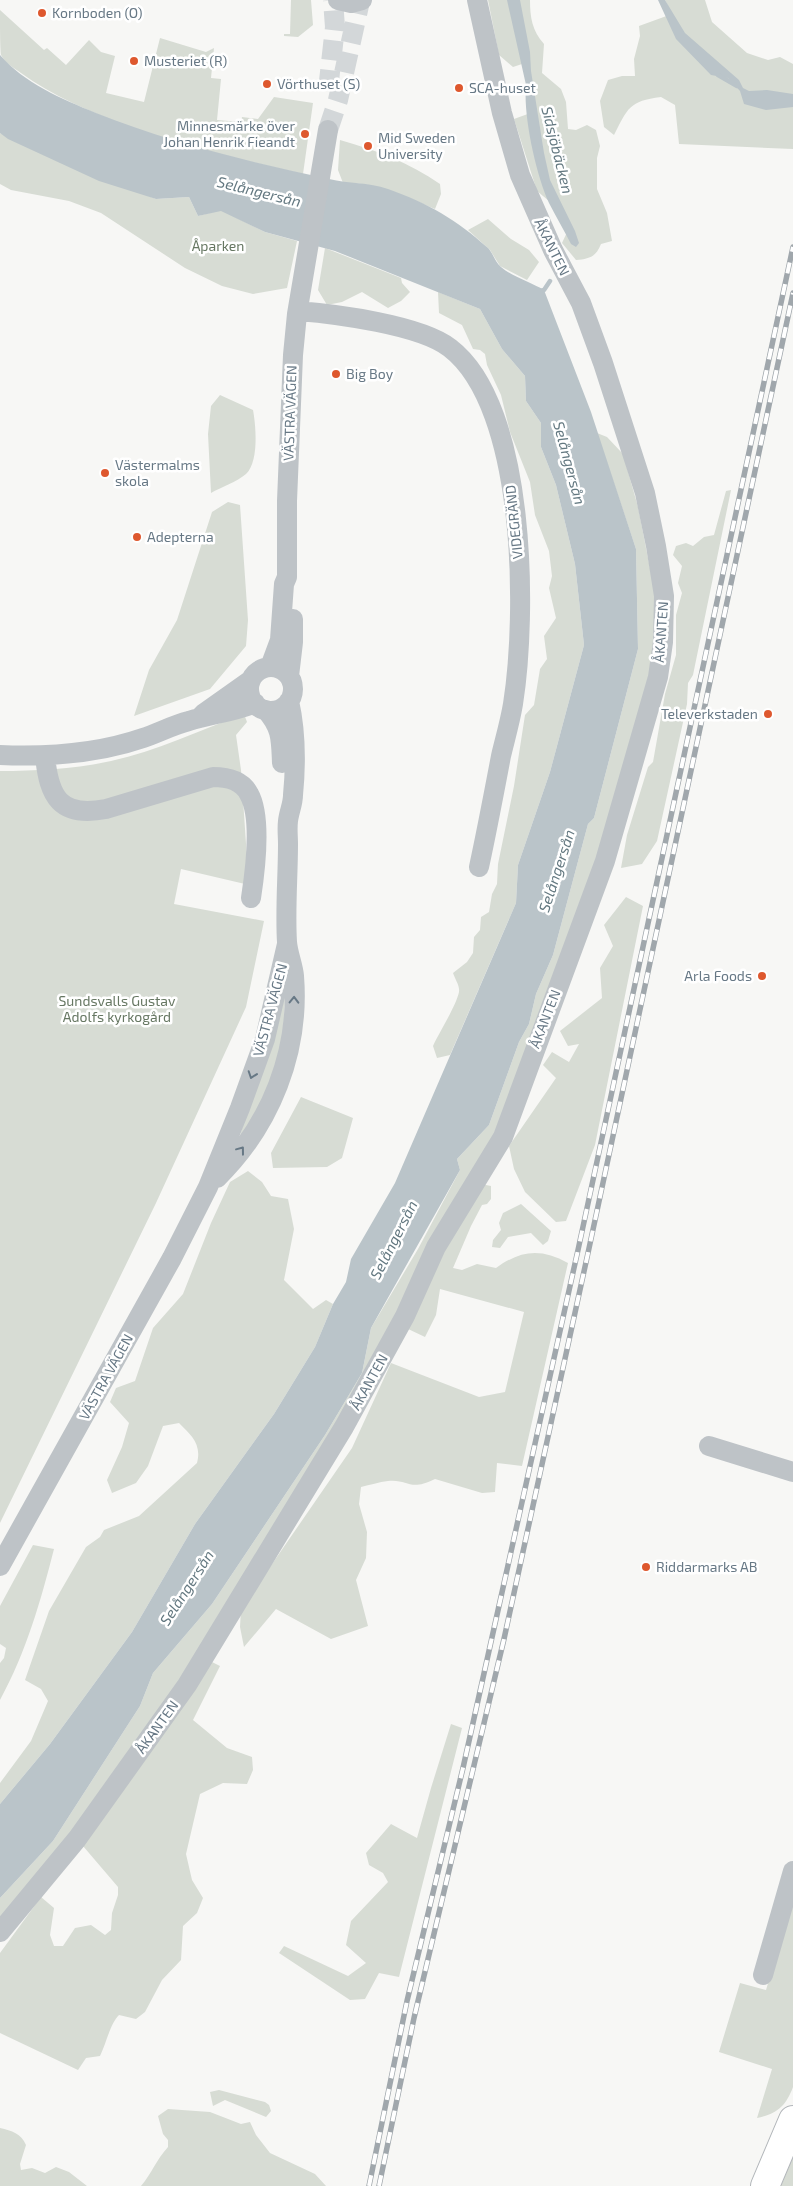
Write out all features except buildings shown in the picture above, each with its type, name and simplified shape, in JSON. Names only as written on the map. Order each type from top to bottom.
[{"type":"highway","points":[[766,2186],[793,2120]]},
{"type":"street","points":[[338,0],[351,3],[362,0]]},
{"type":"street","name":"ÅKANTEN","points":[[0,1932],[77,1839],[187,1686],[344,1427],[405,1316],[436,1247],[503,1137],[605,860],[658,677],[663,642],[664,596],[645,493],[604,363],[581,303],[553,250],[520,175],[502,113],[477,0]]},
{"type":"street","name":"VÄSTRA VÄGEN","points":[[270,667],[280,640],[284,584],[287,577],[289,444],[293,355],[298,311],[328,130]]},
{"type":"street","name":"VIDEGRÄND","points":[[298,311],[368,321],[434,338],[451,348],[468,365],[482,387],[496,419],[515,510],[520,602],[513,704],[478,867]]},
{"type":"street","name":"VÄSTRA VÄGEN","points":[[287,577],[292,585],[293,642],[289,676]]},
{"type":"street","points":[[0,755],[45,756],[108,748],[143,738],[198,718],[245,708],[280,709],[289,701],[292,689],[289,676],[280,669],[270,667],[257,672],[251,680],[198,718]]},
{"type":"street","points":[[251,680],[250,690],[260,707]]},
{"type":"street","name":"VÄSTRA VÄGEN","points":[[0,1566],[172,1258],[208,1187],[240,1108],[265,1038],[287,944],[288,821],[293,798],[296,762],[294,727],[289,701]]},
{"type":"street","name":"VÄSTRA VÄGEN","points":[[260,707],[278,726],[281,740],[283,813],[288,821]]},
{"type":"street","points":[[45,756],[47,778],[56,798],[64,806],[88,813],[213,777],[225,777],[243,786],[250,795],[256,834],[257,851],[251,898]]},
{"type":"street","name":"VÄSTRA VÄGEN","points":[[208,1187],[228,1168],[266,1114],[287,1061],[294,1018],[294,974],[287,944]]},
{"type":"street","points":[[709,1446],[793,1472]]},
{"type":"street","points":[[763,1976],[793,1871]]},
{"type":"green space","points":[[291,0],[311,0],[313,25],[298,37],[284,36],[284,34],[290,34]]},
{"type":"green space","points":[[488,0],[530,0],[532,24],[544,44],[542,73],[561,89],[566,102],[568,129],[576,130],[587,125],[596,130],[600,146],[597,158],[597,189],[607,213],[612,241],[601,244],[597,252],[588,258],[576,260],[562,243],[569,228],[561,211],[537,191],[514,119],[536,111],[528,62],[513,67],[499,55]]},
{"type":"green space","points":[[665,0],[705,0],[712,22],[747,53],[768,60],[780,57],[793,64],[793,149],[679,144],[675,105],[661,97],[642,101],[631,107],[614,135],[604,127],[600,101],[608,80],[622,76],[635,76],[634,59],[640,36],[639,26],[672,14]]},
{"type":"green space","points":[[0,10],[44,50],[47,48],[66,65],[89,40],[101,52],[115,56],[106,93],[144,102],[160,38],[206,52],[214,48],[211,78],[221,79],[217,120],[241,122],[242,117],[258,119],[274,97],[313,103],[303,174],[156,136],[83,108],[50,91],[7,63],[1,55]]},
{"type":"green space","name":"Åparken","points":[[0,133],[38,152],[156,199],[189,197],[198,216],[221,210],[265,232],[297,241],[287,288],[253,294],[222,286],[185,268],[101,213],[69,201],[11,190],[0,184]]},
{"type":"green space","points":[[340,140],[392,158],[429,176],[440,184],[441,194],[435,209],[379,187],[343,183],[338,170]]},
{"type":"green space","points":[[488,219],[511,239],[529,250],[539,262],[527,280],[500,266],[490,250],[468,230]]},
{"type":"green space","points":[[325,248],[401,278],[402,283],[410,292],[401,301],[388,308],[362,292],[342,302],[327,305],[318,290]]},
{"type":"green space","points":[[438,292],[480,309],[502,349],[525,376],[526,401],[541,423],[541,447],[556,485],[575,564],[584,645],[550,772],[518,865],[516,903],[450,1055],[437,1058],[433,1046],[459,992],[453,973],[467,962],[473,953],[474,937],[480,930],[481,917],[489,912],[492,894],[497,884],[498,864],[514,786],[525,715],[534,705],[540,669],[547,659],[544,636],[556,618],[549,588],[552,576],[549,551],[535,515],[530,482],[510,432],[501,395],[487,365],[485,354],[480,350],[473,349],[462,325],[439,313]]},
{"type":"green space","points":[[220,395],[253,410],[256,444],[253,461],[246,474],[211,493],[208,434],[211,406]]},
{"type":"green space","points":[[597,433],[607,437],[623,454],[638,507],[655,594],[654,656],[604,838],[499,1134],[356,1399],[126,1764],[0,1926],[0,1898],[53,1841],[140,1706],[153,1673],[212,1604],[325,1435],[362,1373],[371,1328],[418,1249],[460,1170],[457,1159],[489,1125],[519,1042],[529,1024],[536,994],[553,955],[588,824],[594,818],[638,649],[636,549]]},
{"type":"green space","points":[[731,490],[693,675],[688,683],[687,704],[657,841],[642,864],[621,868],[627,835],[648,767],[653,762],[665,694],[676,655],[676,615],[682,593],[678,583],[682,566],[673,555],[676,546],[686,543],[693,546],[704,537],[714,535],[726,491]]},
{"type":"green space","points":[[228,502],[240,505],[248,620],[246,646],[210,689],[134,716],[149,670],[177,620],[212,512]]},
{"type":"green space","name":"Sundsvalls Gustav Adolfs kyrkogård","points":[[244,714],[247,722],[236,735],[241,770],[248,873],[245,884],[181,869],[174,904],[264,921],[246,1007],[156,1203],[0,1523],[0,771],[56,769],[111,761],[162,746]]},
{"type":"green space","points":[[626,897],[643,906],[595,1145],[566,1221],[556,1222],[525,1192],[514,1169],[509,1146],[556,1078],[543,1065],[552,1052],[569,1062],[579,1044],[568,1046],[560,1031],[602,998],[600,968],[613,946],[604,925]]},
{"type":"green space","points":[[285,986],[284,1025],[277,1063],[265,1095],[238,1142]]},
{"type":"green space","points":[[301,1097],[353,1118],[342,1158],[327,1167],[273,1168],[271,1153]]},
{"type":"green space","points":[[248,1171],[262,1182],[271,1196],[288,1199],[294,1229],[284,1280],[313,1309],[326,1300],[333,1304],[315,1347],[274,1414],[195,1524],[132,1632],[50,1744],[0,1804],[0,1783],[31,1741],[48,1701],[41,1689],[25,1680],[49,1611],[86,1547],[100,1537],[104,1530],[139,1516],[197,1463],[197,1445],[188,1432],[179,1423],[163,1426],[148,1466],[136,1483],[112,1493],[107,1480],[122,1447],[129,1423],[110,1402],[116,1388],[135,1381],[153,1328],[183,1294],[211,1223],[230,1182]]},
{"type":"green space","points":[[481,1184],[491,1186],[491,1199],[487,1204],[482,1205],[453,1268],[462,1270],[477,1264],[496,1268],[514,1258],[531,1253],[549,1255],[568,1263],[522,1466],[497,1463],[495,1492],[482,1493],[435,1479],[420,1485],[388,1481],[361,1487],[359,1504],[367,1532],[366,1558],[356,1580],[368,1626],[331,1639],[276,1609],[244,1647],[240,1627],[241,1609],[352,1448],[391,1363],[479,1397],[505,1392],[524,1312],[440,1289],[436,1315],[425,1337],[406,1328],[437,1263]]},
{"type":"green space","points":[[521,1204],[551,1231],[548,1241],[543,1245],[531,1233],[508,1237],[500,1248],[492,1247],[493,1240],[501,1230],[499,1223],[503,1213]]},
{"type":"green space","points":[[33,1545],[54,1549],[25,1645],[0,1700],[0,1663],[4,1658],[6,1648],[0,1644],[0,1606]]},
{"type":"green space","points":[[208,1660],[220,1666],[193,1720],[227,1748],[252,1757],[253,1770],[247,1784],[223,1783],[200,1794],[186,1854],[192,1880],[203,1898],[197,1913],[183,1926],[181,1960],[162,1980],[145,2012],[136,2019],[119,2015],[100,2056],[86,2058],[78,2070],[0,2033],[0,1953],[41,1897],[54,1908],[50,1935],[54,1946],[63,1946],[75,1928],[91,1925],[105,1935],[111,1930],[112,1913],[118,1895],[118,1887],[83,1846]]},
{"type":"green space","points":[[451,1724],[462,1728],[399,1977],[379,1973],[365,1999],[350,2000],[279,1953],[284,1946],[348,1976],[366,1963],[346,1945],[351,1921],[388,1882],[383,1873],[369,1865],[366,1853],[391,1824],[417,1838]]},
{"type":"green space","points":[[793,1899],[793,2087],[780,2108],[770,2114],[757,2118],[772,2069],[719,2052],[740,1983],[766,1990]]},
{"type":"green space","points":[[219,2090],[265,2102],[269,2105],[271,2111],[266,2117],[225,2100],[213,2106],[210,2092]]},
{"type":"green space","points":[[168,2109],[210,2112],[241,2124],[250,2122],[256,2135],[270,2153],[315,2174],[326,2186],[141,2186],[168,2147],[168,2140],[163,2134],[158,2116]]},
{"type":"green space","points":[[0,2128],[19,2135],[26,2145],[20,2164],[21,2170],[32,2168],[45,2173],[56,2167],[69,2172],[87,2186],[0,2186]]},
{"type":"green space","points":[[793,2157],[793,2186],[781,2186]]},
{"type":"water","points":[[507,0],[520,0],[550,180],[575,231],[579,243],[576,247],[571,244],[549,203],[540,177],[526,112],[526,85]]},
{"type":"water","points":[[658,0],[665,0],[685,33],[739,80],[743,88],[749,91],[767,90],[793,94],[793,107],[766,110],[744,104],[740,91],[728,78],[711,75],[676,39]]},
{"type":"water","name":"Selångersån","points":[[0,55],[20,74],[44,89],[83,108],[124,124],[182,143],[270,166],[344,182],[381,187],[403,194],[429,206],[453,221],[488,248],[499,265],[505,270],[544,290],[591,412],[636,549],[638,649],[594,818],[588,824],[553,955],[536,994],[529,1024],[519,1042],[489,1125],[457,1159],[460,1170],[371,1328],[362,1373],[325,1435],[212,1604],[153,1673],[140,1706],[53,1841],[0,1898],[0,1804],[50,1744],[132,1632],[195,1524],[274,1414],[315,1347],[333,1304],[346,1282],[351,1259],[395,1183],[516,903],[518,865],[550,772],[584,645],[575,564],[556,485],[541,447],[541,423],[526,401],[525,376],[502,349],[480,309],[335,251],[265,232],[221,211],[198,216],[189,197],[156,199],[99,181],[8,139],[0,133]]},
{"type":"waterway","name":"Sidsjöbäcken","points":[[718,75],[737,86]]},
{"type":"waterway","name":"Sidsjöbäcken","points":[[541,291],[544,290],[550,281]]},
{"type":"tunnel","points":[[328,90],[335,27],[333,0]]},
{"type":"tunnel","points":[[328,130],[338,100],[360,1]]},
{"type":"railway","points":[[369,2186],[407,2001],[463,1768],[578,1250],[793,247]]},
{"type":"railway","points":[[379,2186],[414,2018],[504,1639],[793,293]]},
{"type":"place","name":"Kornboden (O)","points":[[42,13]]},
{"type":"place","name":"Musteriet (R)","points":[[134,61]]},
{"type":"place","name":"Vörthuset (S)","points":[[267,84]]},
{"type":"place","name":"SCA-huset","points":[[459,88]]},
{"type":"place","name":"Minnesmärke över Johan Henrik Fieandt","points":[[305,134]]},
{"type":"place","name":"Mid Sweden University","points":[[368,146]]},
{"type":"place","name":"Big Boy","points":[[336,374]]},
{"type":"place","name":"Västermalms skola","points":[[105,473]]},
{"type":"place","name":"Adepterna","points":[[137,537]]},
{"type":"place","name":"Televerkstaden","points":[[768,714]]},
{"type":"place","name":"Arla Foods","points":[[762,976]]},
{"type":"place","name":"Riddarmarks AB","points":[[646,1567]]}]
